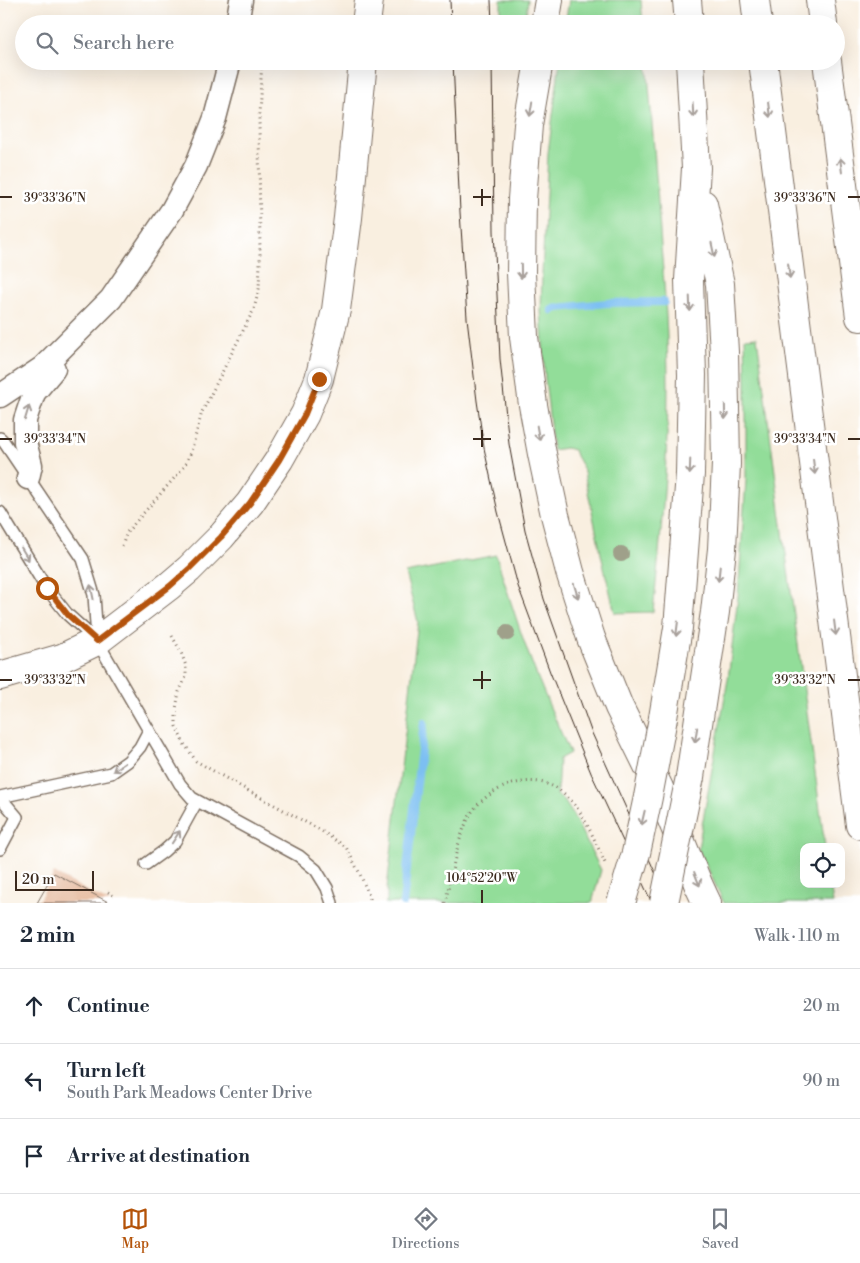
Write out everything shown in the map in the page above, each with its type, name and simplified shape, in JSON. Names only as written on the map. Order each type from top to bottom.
[{"type":"main road","points":[[367,15],[368,0]]},
{"type":"main road","points":[[546,15],[549,0]]},
{"type":"main road","points":[[687,0],[688,15]]},
{"type":"main road","points":[[755,0],[757,15]]},
{"type":"main road","points":[[820,0],[822,15]]},
{"type":"main road","points":[[0,676],[62,658],[97,641],[170,586],[221,537],[250,503],[279,460],[305,414],[319,379],[336,310],[348,218],[362,70]]},
{"type":"main road","points":[[537,70],[528,125],[523,180],[521,273],[524,337],[542,454],[570,572],[591,638],[619,707],[659,788],[699,886],[708,903]]},
{"type":"main road","points":[[621,903],[638,843],[648,797],[678,628],[690,474],[692,375],[689,280],[696,168],[691,70]]},
{"type":"main road","points":[[764,70],[860,825]]},
{"type":"main road","points":[[828,70],[860,318]]},
{"type":"main road","points":[[664,903],[690,777],[715,612],[722,549],[726,464],[724,352],[720,284],[696,168]]},
{"type":"street","points":[[238,15],[241,0]]},
{"type":"street","points":[[0,396],[42,368],[111,299],[172,210],[196,166],[212,125],[227,70]]},
{"type":"street","points":[[28,478],[31,465],[25,442],[25,420],[34,393],[59,363],[64,346]]},
{"type":"lane","points":[[0,438],[83,559],[94,595],[97,641]]},
{"type":"lane","points":[[0,512],[45,586],[68,615],[97,641],[180,784],[192,798],[298,856],[316,870],[327,888],[332,903]]},
{"type":"lane","points":[[0,849],[17,817],[0,797],[111,773],[128,761],[140,747],[149,730]]},
{"type":"lane","points":[[146,864],[174,841],[197,801]]},
{"type":"path","points":[[122,546],[128,532],[184,467],[191,452],[202,412],[254,310],[260,263],[259,115],[262,70]]},
{"type":"path","points":[[172,636],[186,666],[186,677],[179,692],[176,708],[176,726],[183,742],[196,761],[320,830],[346,848],[360,874],[370,898],[370,903]]},
{"type":"path","points":[[445,903],[456,858],[471,815],[478,804],[498,790],[512,784],[525,782],[547,784],[557,788],[572,801],[590,831]]},
{"type":"path","points":[[108,892],[115,896]]},
{"type":"green space","points":[[501,0],[528,0],[526,15],[501,15]]},
{"type":"green space","points":[[569,0],[641,0],[642,15],[566,15]]},
{"type":"green space","points":[[559,70],[648,70],[665,298],[668,368],[665,471],[653,612],[615,613],[583,468],[574,450],[566,448],[553,450],[545,379],[541,311],[548,153]]},
{"type":"green space","points":[[757,337],[824,843],[800,843],[800,888],[831,888],[833,903],[724,903],[698,848],[728,679],[738,596],[746,480],[745,338]]},
{"type":"green space","points":[[496,555],[527,650],[570,753],[559,759],[557,795],[565,802],[572,813],[601,870],[592,903],[385,903],[387,900],[418,622],[405,573]]},
{"type":"building","points":[[54,873],[110,903],[37,903]]},
{"type":"waterway","points":[[552,310],[607,303],[664,302]]},
{"type":"waterway","points":[[403,903],[424,723]]},
{"type":"tram line","points":[[450,0],[451,15]]},
{"type":"tram line","points":[[491,0],[492,15]]},
{"type":"tram line","points":[[453,70],[467,318],[484,448],[498,512],[518,586],[550,672],[591,773],[652,903]]},
{"type":"tram line","points":[[492,70],[494,231],[500,359],[509,444],[525,530],[544,599],[591,731],[669,903]]},
{"type":"route","points":[[47,588],[68,615],[97,641],[170,586],[221,537],[250,503],[279,460],[305,414],[319,379]]}]
